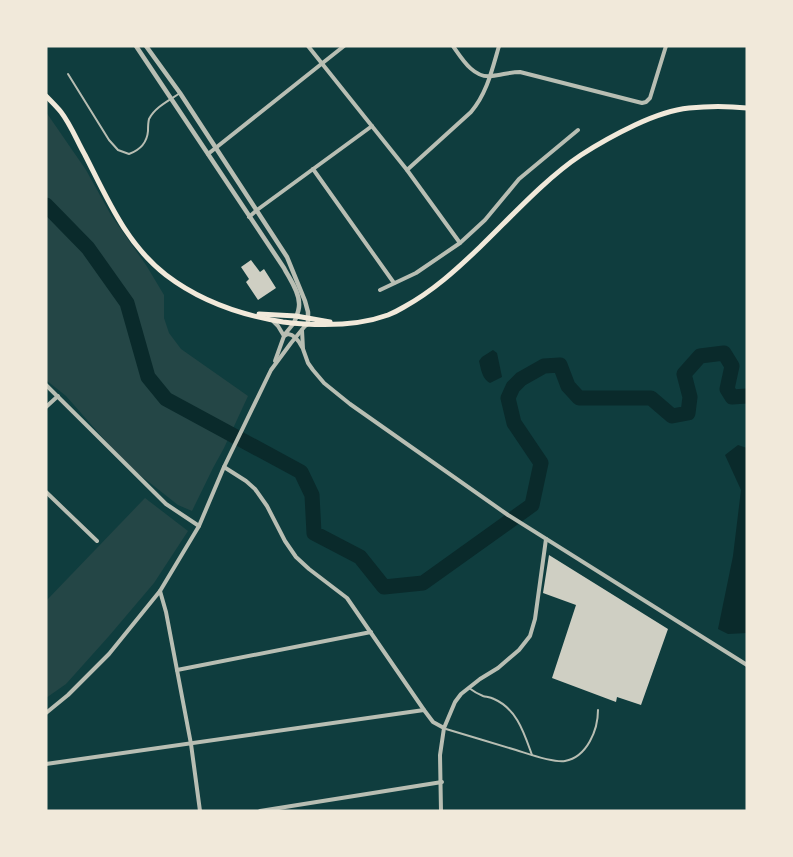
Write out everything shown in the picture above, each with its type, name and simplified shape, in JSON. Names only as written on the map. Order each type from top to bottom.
[{"type":"main road","points":[[46,96],[62,113],[114,213],[137,248],[166,275],[191,293],[231,310],[272,320],[294,323],[308,318],[343,324]]},
{"type":"main road","points":[[246,314],[296,316],[343,324],[390,315],[435,288],[546,182],[580,156],[620,132],[656,116],[688,108],[747,108]]},
{"type":"street","points":[[46,713],[68,696],[109,654],[160,591],[199,526],[224,467],[278,355],[284,336],[294,323],[299,303],[294,286],[277,257],[136,46]]},
{"type":"street","points":[[146,46],[180,93],[287,257],[301,289],[308,318],[305,326],[271,370]]},
{"type":"street","points":[[308,46],[407,170],[460,243]]},
{"type":"street","points":[[208,154],[344,46]]},
{"type":"street","points":[[453,46],[466,64],[480,75],[491,77],[520,72],[642,103],[650,98],[666,46]]},
{"type":"street","points":[[407,170],[471,112],[479,102],[491,77],[499,46]]},
{"type":"street","points":[[249,217],[372,126]]},
{"type":"street","points":[[380,290],[416,274],[460,243],[485,220],[519,179],[578,130]]},
{"type":"street","points":[[313,169],[394,283]]},
{"type":"street","points":[[272,320],[284,336]]},
{"type":"street","points":[[302,330],[303,349]]},
{"type":"street","points":[[284,336],[290,334],[295,337],[303,349],[308,363],[324,383],[350,404],[508,515],[747,665]]},
{"type":"street","points":[[46,385],[166,504],[199,526]]},
{"type":"street","points":[[46,407],[58,396]]},
{"type":"street","points":[[224,467],[255,489],[296,557],[347,598],[424,710],[433,722],[444,728]]},
{"type":"street","points":[[46,492],[97,541]]},
{"type":"street","points":[[441,811],[442,782],[440,755],[444,728],[455,702],[462,694],[498,668],[519,650],[530,636],[535,619],[546,539]]},
{"type":"street","points":[[160,591],[166,612],[191,744],[200,811]]},
{"type":"street","points":[[177,670],[372,632]]},
{"type":"street","points":[[46,764],[424,710]]},
{"type":"street","points":[[260,811],[442,782]]},
{"type":"lane","points":[[68,74],[109,140],[118,150],[129,154],[137,151],[143,145],[147,137],[149,119],[157,109],[180,93]]},
{"type":"lane","points":[[469,688],[506,706],[522,728],[532,755]]},
{"type":"lane","points":[[444,728],[532,755],[566,761],[583,752],[594,731],[598,710]]},
{"type":"shaded area","points":[[46,112],[86,170],[111,215],[146,265],[164,295],[164,318],[169,333],[181,349],[248,396],[192,511],[178,505],[126,464],[66,396],[46,380]]},
{"type":"shaded area","points":[[493,350],[497,353],[502,377],[490,383],[481,370],[479,361]]},
{"type":"shaded area","points":[[738,445],[747,448],[747,633],[728,634],[718,629],[733,556],[741,490],[725,455]]},
{"type":"shaded area","points":[[145,498],[188,531],[154,583],[109,636],[66,684],[46,698],[46,601]]},
{"type":"building","points":[[251,260],[260,272],[264,269],[276,288],[258,300],[246,282],[249,279],[241,267]]},
{"type":"building","points":[[549,555],[668,629],[641,705],[617,697],[616,702],[552,678],[576,605],[543,593]]},
{"type":"waterway","points":[[46,205],[88,248],[127,303],[148,377],[166,399],[301,472],[312,495],[314,533],[360,557],[384,587],[423,583],[532,505],[541,463],[514,423],[508,398],[513,387],[521,379],[544,366],[560,365],[568,386],[579,398],[651,398],[672,416],[688,413],[690,397],[684,374],[700,356],[724,353],[732,366],[727,389],[732,397],[747,396]]}]
